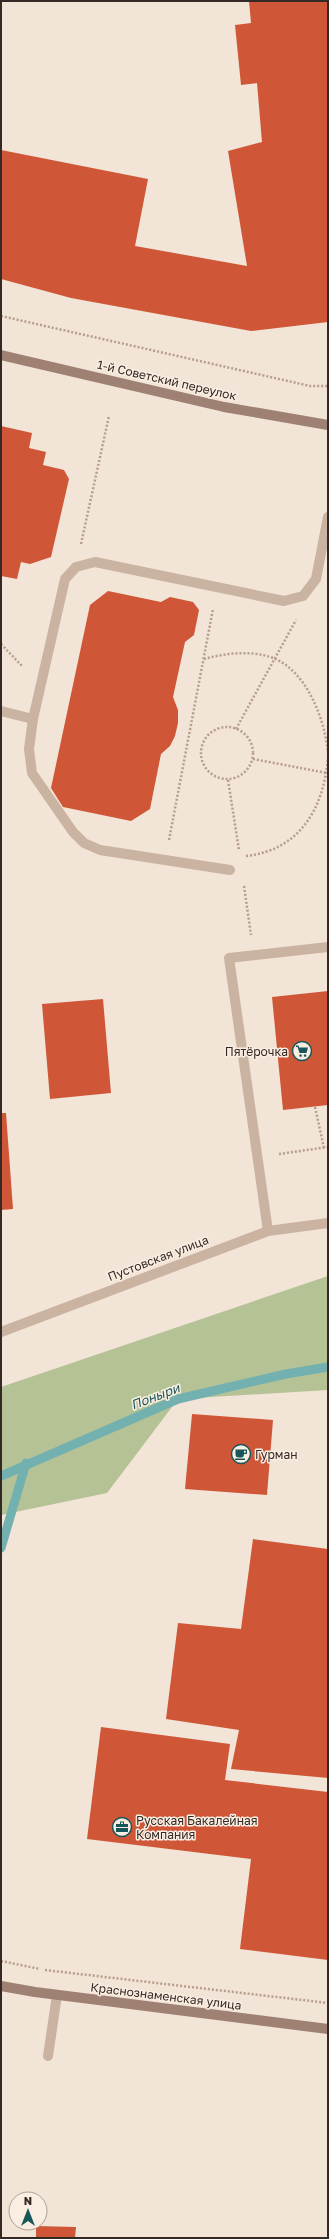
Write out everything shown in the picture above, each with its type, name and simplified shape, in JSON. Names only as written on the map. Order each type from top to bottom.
[{"type":"street","name":"1-й Советский переулок","points":[[1,355],[224,407],[328,425]]},
{"type":"street","points":[[230,870],[100,850],[84,843],[73,832],[32,773],[29,749],[33,719],[65,580],[76,567],[95,562],[284,601],[303,596],[316,580],[328,517]]},
{"type":"street","points":[[1,711],[33,719]]},
{"type":"street","points":[[268,1230],[229,958],[328,947]]},
{"type":"street","name":"Пустовская улица","points":[[1,1332],[268,1230],[328,1223]]},
{"type":"street","name":"Краснознаменская улица","points":[[1,1986],[57,1995],[328,2030]]},
{"type":"street","points":[[48,2056],[57,1995]]},
{"type":"path","points":[[1,316],[310,386],[328,386]]},
{"type":"path","points":[[76,567],[109,416]]},
{"type":"path","points":[[165,860],[218,587]]},
{"type":"path","points":[[236,729],[298,616],[303,596]]},
{"type":"path","points":[[1,644],[41,685]]},
{"type":"path","points":[[204,659],[239,654],[274,659],[291,671],[316,703],[322,719],[328,753]]},
{"type":"path","points":[[220,727],[236,729],[249,738],[253,748],[253,759],[244,773],[236,778],[228,780],[216,778],[207,771],[201,762],[200,751],[203,740],[210,732],[220,727]]},
{"type":"path","points":[[228,780],[240,856],[255,855],[270,850],[297,833],[308,821],[318,806],[327,773],[328,757]]},
{"type":"path","points":[[253,759],[327,773]]},
{"type":"path","points":[[243,879],[254,955]]},
{"type":"path","points":[[315,1107],[324,1148]]},
{"type":"path","points":[[257,1157],[328,1147]]},
{"type":"path","points":[[1,1961],[39,1969],[328,2003]]},
{"type":"green space","points":[[328,1276],[328,1390],[178,1399],[107,1493],[1,1515],[1,1387]]},
{"type":"building","points":[[249,1],[328,1],[328,322],[251,331],[71,298],[1,279],[1,150],[148,179],[135,246],[247,266],[228,151],[262,142],[257,83],[241,85],[235,25],[251,23]]},
{"type":"building","points":[[1,426],[32,433],[29,448],[46,452],[43,465],[64,470],[69,479],[51,557],[30,564],[21,562],[17,579],[1,576]]},
{"type":"building","points":[[108,591],[161,602],[170,597],[193,602],[199,610],[194,635],[185,642],[173,697],[178,710],[178,723],[175,736],[170,746],[161,754],[150,809],[131,821],[63,807],[51,788],[90,605]]},
{"type":"building","name":"Пятёрочка","points":[[328,991],[328,1105],[283,1110],[272,997]]},
{"type":"building","points":[[103,999],[111,1093],[50,1099],[42,1004]]},
{"type":"building","points":[[1,1113],[6,1113],[13,1209],[1,1210]]},
{"type":"building","points":[[192,1414],[273,1420],[267,1495],[185,1489]]},
{"type":"building","points":[[253,1539],[328,1549],[328,1778],[231,1769],[239,1730],[166,1719],[178,1623],[241,1629]]},
{"type":"building","points":[[101,1727],[230,1744],[225,1780],[328,1792],[328,1960],[240,1949],[251,1859],[87,1839]]},
{"type":"building","points":[[48,2226],[76,2227],[75,2238],[36,2238],[36,2231],[48,2231]]},
{"type":"waterway","name":"Поныри","points":[[1,1476],[178,1399],[286,1374],[328,1367]]},
{"type":"waterway","points":[[1,1548],[26,1463]]},
{"type":"place","name":"Пятёрочка","points":[[302,1051]]},
{"type":"place","name":"Гурман","points":[[241,1454]]},
{"type":"place","name":"Русская Бакалейная Компания","points":[[122,1827]]}]
